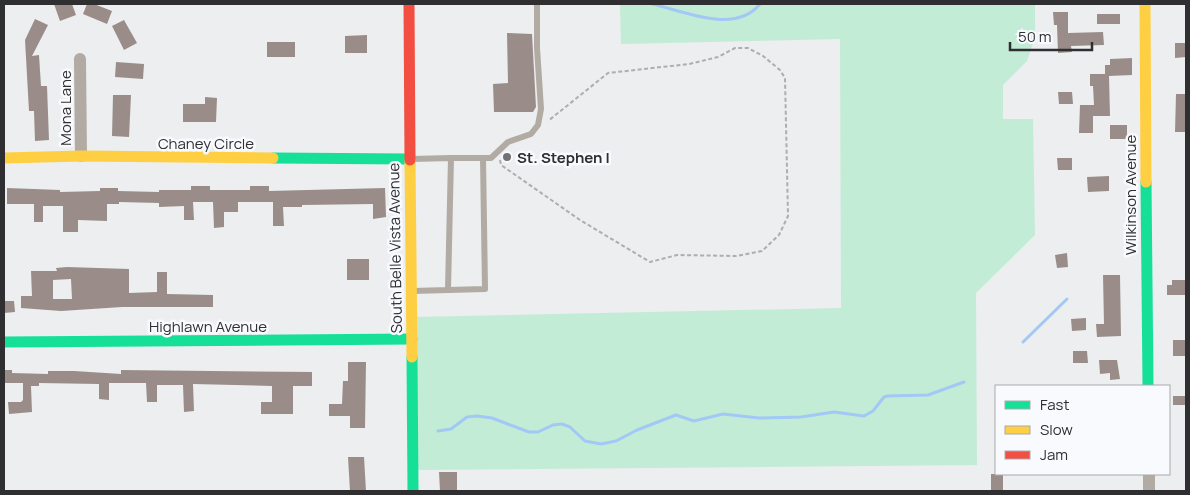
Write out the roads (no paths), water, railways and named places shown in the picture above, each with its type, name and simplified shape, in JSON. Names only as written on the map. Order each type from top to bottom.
[{"type":"street","name":"South Belle Vista Avenue","points":[[408,4],[414,491]]},
{"type":"street","name":"Wilkinson Avenue","points":[[1145,4],[1148,385]]},
{"type":"street","name":"Mona Lane","points":[[80,59],[81,156]]},
{"type":"street","name":"Chaney Circle","points":[[4,158],[81,156],[409,159]]},
{"type":"street","name":"Highlawn Avenue","points":[[4,342],[412,339]]},
{"type":"street","points":[[1149,475],[1149,491]]},
{"type":"lane","points":[[409,159],[491,158],[508,142],[531,134],[538,126],[541,109],[537,57],[537,4]]},
{"type":"lane","points":[[448,290],[452,158]]},
{"type":"lane","points":[[412,291],[485,289],[483,158]]},
{"type":"waterway","points":[[652,4],[694,15],[723,19],[737,18],[749,13],[760,4]]},
{"type":"waterway","points":[[1023,342],[1067,299]]},
{"type":"waterway","points":[[438,431],[451,429],[467,417],[477,416],[492,418],[529,432],[538,432],[553,425],[562,424],[570,427],[585,441],[601,444],[616,441],[637,430],[676,415],[694,421],[723,414],[759,418],[801,417],[834,412],[864,416],[873,411],[884,397],[928,395],[964,382]]},
{"type":"place","name":"St. Stephen I","points":[[507,157]]}]
